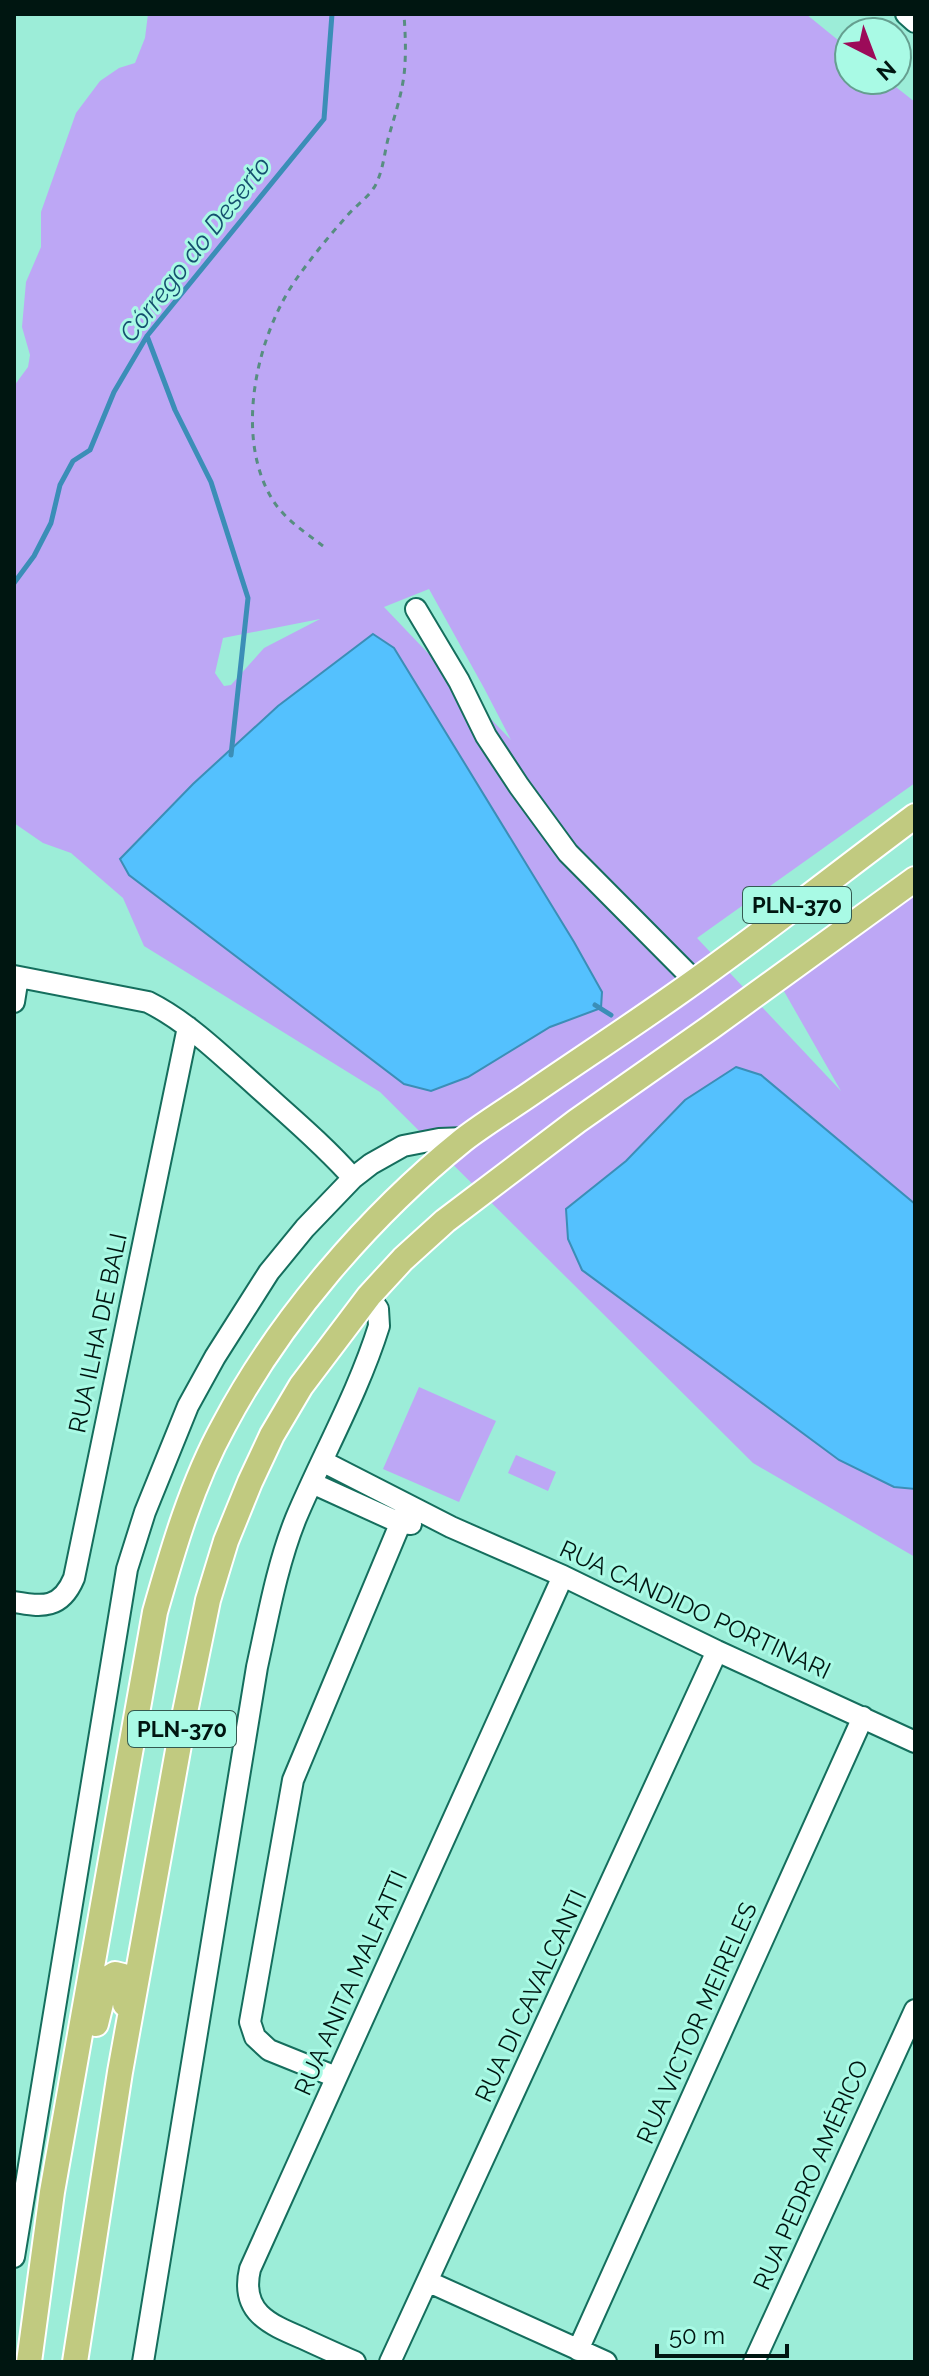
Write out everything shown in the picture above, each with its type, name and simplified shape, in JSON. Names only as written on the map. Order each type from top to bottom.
[{"type":"main road","name":"PLN-370","points":[[29,2362],[52,2192],[155,1612],[170,1556],[222,1427],[254,1372],[292,1317],[413,1182],[466,1138],[695,981],[915,816]]},
{"type":"main road","name":"PLN-370","points":[[75,2362],[120,2072],[208,1600],[226,1541],[279,1422],[301,1386],[369,1296],[403,1259],[445,1221],[577,1121],[915,879]]},
{"type":"main road","points":[[52,2192],[70,2155],[99,2010],[107,1979],[115,1974],[123,1976],[128,1983],[118,2049],[120,2072]]},
{"type":"main road","points":[[90,2278],[96,2318],[92,2362]]},
{"type":"street","points":[[906,14],[915,22]]},
{"type":"street","points":[[416,609],[459,681],[486,736],[560,842],[597,884],[695,981]]},
{"type":"street","points":[[14,1002],[16,977],[148,1002],[188,1027],[330,1152],[353,1178]]},
{"type":"street","name":"RUA ILHA DE BALI","points":[[14,1602],[48,1605],[63,1597],[74,1578],[188,1027]]},
{"type":"street","points":[[14,2257],[127,1569],[166,1458],[188,1406],[215,1357],[269,1272],[305,1228],[353,1178],[403,1146],[439,1139],[466,1138]]},
{"type":"street","points":[[143,2362],[257,1667],[275,1585],[295,1521],[379,1326],[378,1309],[369,1296]]},
{"type":"street","name":"RUA CANDIDO PORTINARI","points":[[322,1461],[404,1514]]},
{"type":"street","name":"RUA CANDIDO PORTINARI","points":[[312,1483],[451,1527],[563,1576],[915,1742]]},
{"type":"street","points":[[336,2077],[262,2045],[255,2037],[250,2022],[293,1780],[404,1514]]},
{"type":"street","name":"RUA ANITA MALFATTI","points":[[355,2362],[268,2323],[254,2308],[248,2287],[250,2269],[563,1576]]},
{"type":"street","name":"RUA DI CAVALCANTI","points":[[390,2362],[717,1651]]},
{"type":"street","name":"RUA VICTOR MEIRELES","points":[[578,2350],[863,1717]]},
{"type":"street","name":"RUA PEDRO AMÉRICO","points":[[754,2362],[915,2010]]},
{"type":"street","points":[[429,2282],[606,2362]]},
{"type":"path","points":[[323,546],[289,519],[264,483],[255,457],[251,429],[254,393],[270,334],[296,280],[347,215],[373,189],[383,167],[405,64],[404,14]]},
{"type":"shaded area","points":[[148,14],[806,14],[833,36],[833,96],[907,96],[915,102],[915,783],[697,938],[841,1091],[777,979],[915,878],[915,1557],[753,1463],[380,1092],[144,946],[123,898],[71,853],[43,843],[14,823],[14,386],[28,367],[30,355],[22,327],[26,282],[41,247],[41,212],[76,113],[100,81],[119,68],[135,63],[145,38]],"holes":[[[429,589],[511,740],[384,607]],[[320,619],[264,648],[231,685],[224,686],[215,673],[223,638]]]},
{"type":"shaded area","points":[[419,1387],[496,1421],[459,1502],[383,1469]]},
{"type":"shaded area","points":[[516,1455],[556,1472],[548,1491],[508,1473]]},
{"type":"water","points":[[373,634],[394,648],[602,992],[601,1008],[550,1027],[468,1077],[431,1091],[404,1084],[129,875],[120,859],[193,784],[278,706]]},
{"type":"water","points":[[736,1067],[761,1075],[915,1204],[915,1489],[894,1487],[839,1460],[582,1270],[568,1239],[566,1209],[626,1161],[685,1100]]},
{"type":"waterway","name":"Córrego do Deserto","points":[[14,583],[34,556],[51,523],[60,485],[73,461],[90,450],[114,392],[147,336],[324,119],[332,14]]},
{"type":"waterway","points":[[147,336],[175,410],[211,482],[248,598],[231,755]]},
{"type":"waterway","points":[[595,1005],[611,1015]]}]
